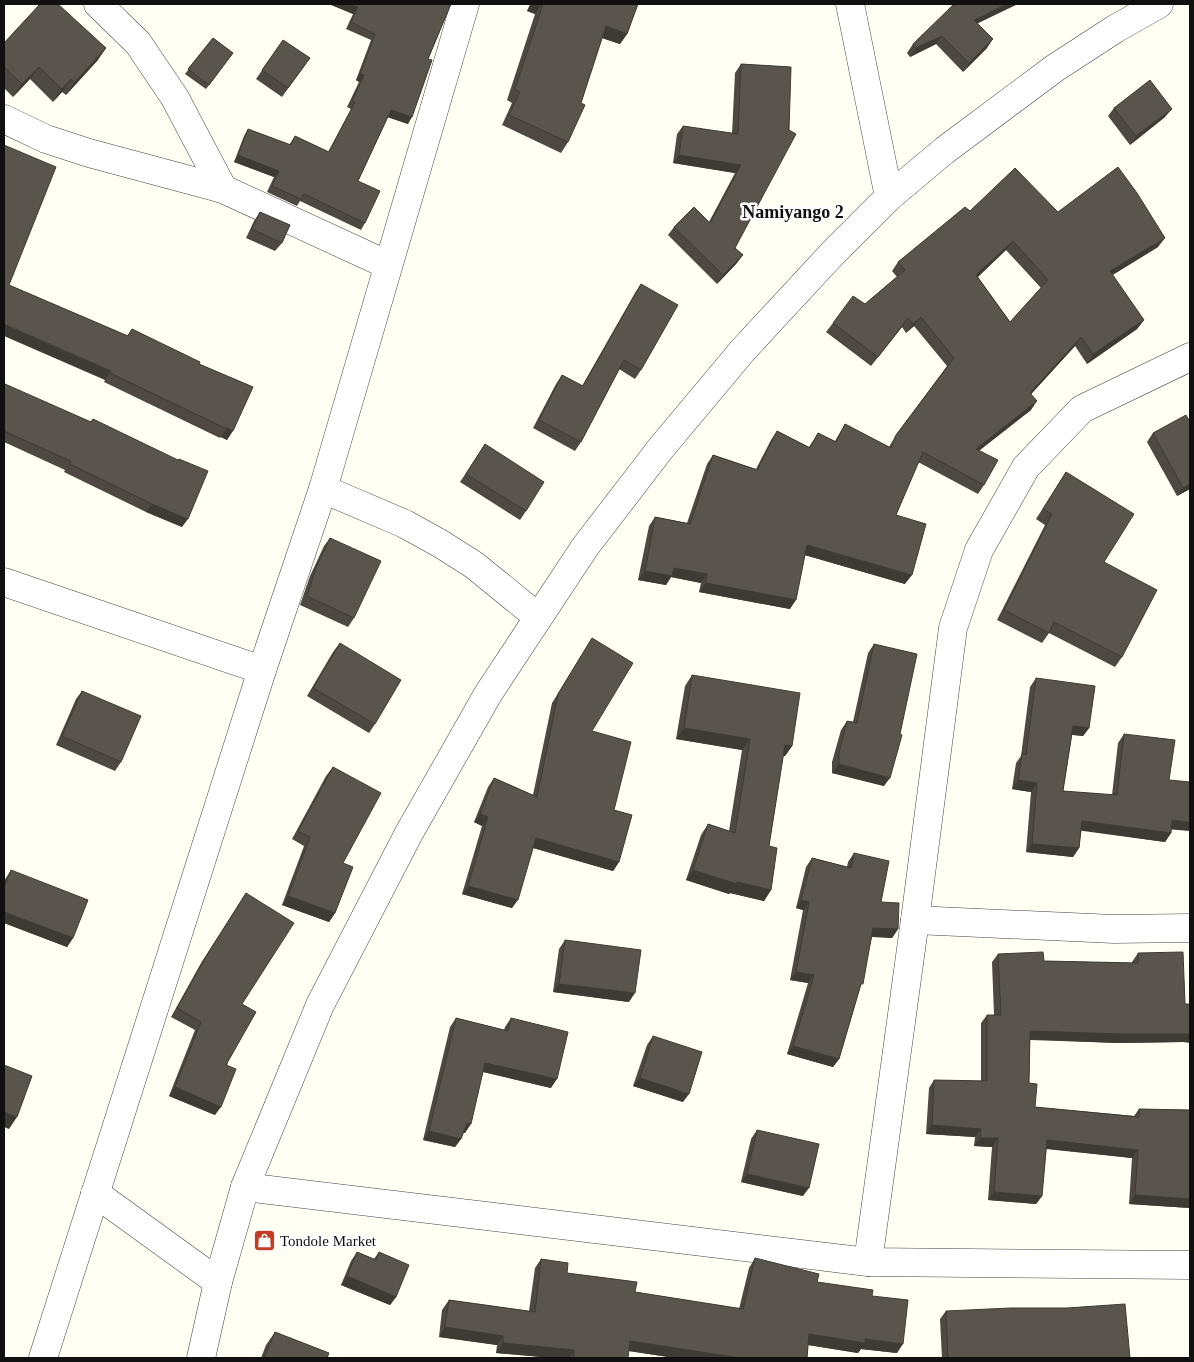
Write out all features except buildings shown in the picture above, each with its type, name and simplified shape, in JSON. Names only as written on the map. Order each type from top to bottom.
[{"type":"street","points":[[98,4],[138,43],[175,98],[223,189]]},
{"type":"street","points":[[43,1358],[262,670],[323,490],[465,4]]},
{"type":"street","points":[[850,4],[889,197]]},
{"type":"street","points":[[201,1358],[218,1282],[245,1187],[320,1005],[409,833],[488,694],[585,547],[661,448],[736,358],[832,254],[889,197],[945,150],[1055,68],[1115,29],[1159,4]]},
{"type":"street","points":[[4,120],[46,138],[89,153],[223,189],[388,265]]},
{"type":"street","points":[[868,1262],[953,628],[979,550],[1026,467],[1082,409],[1190,357]]},
{"type":"street","points":[[323,490],[406,524],[441,544],[474,565],[538,617]]},
{"type":"street","points":[[4,582],[262,670]]},
{"type":"street","points":[[915,920],[1114,929],[1190,928]]},
{"type":"street","points":[[245,1187],[868,1262],[1190,1265]]},
{"type":"street","points":[[95,1193],[218,1282]]},
{"type":"place","name":"Tondole Market","points":[[264,1241]]},
{"type":"district","name":"Namiyango 2","points":[[793,212]]}]
